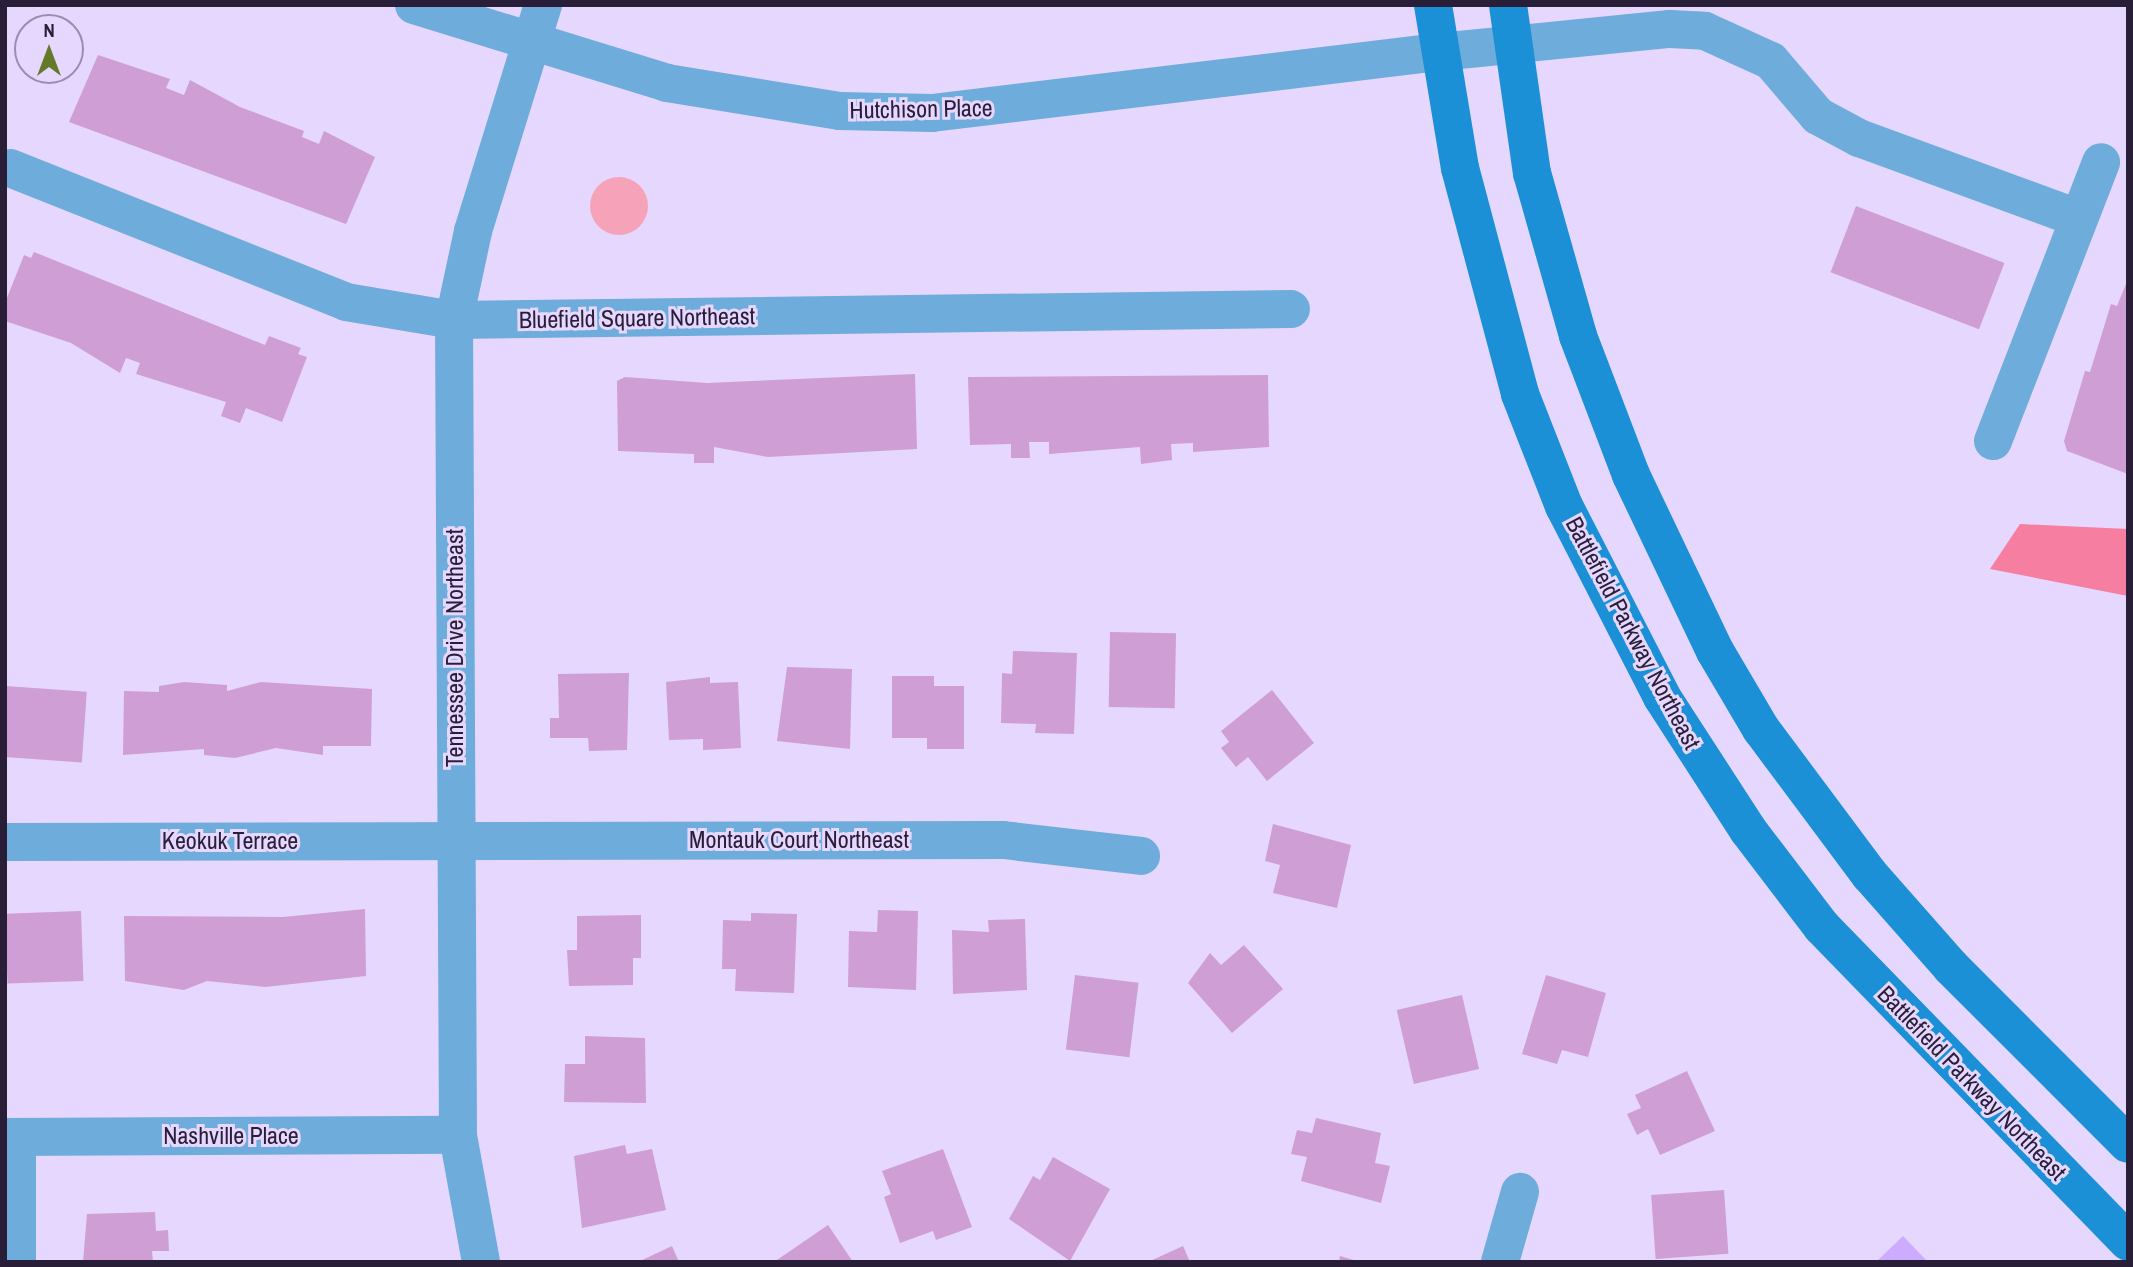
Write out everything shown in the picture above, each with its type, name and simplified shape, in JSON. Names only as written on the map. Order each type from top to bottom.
[{"type":"main road","name":"Battlefield Parkway Northeast","points":[[1433,5],[1439,52],[1485,277],[1520,394],[1564,506],[1662,697],[1748,830],[1822,927],[2128,1242]]},
{"type":"main road","points":[[1508,5],[1532,173],[1578,337],[1631,475],[1715,650],[1761,729],[1870,875],[1951,967],[2128,1144]]},
{"type":"street","name":"Hutchison Place","points":[[414,5],[667,83],[755,101],[932,113],[1439,52],[1670,29],[1705,31],[1771,61],[1818,116],[1859,138],[2078,218]]},
{"type":"street","name":"Tennessee Drive Northeast","points":[[481,1262],[458,1135],[454,320],[473,231],[542,5]]},
{"type":"street","points":[[1993,440],[2101,162]]},
{"type":"street","name":"Bluefield Square Northeast","points":[[10,168],[346,302],[454,320],[1291,309]]},
{"type":"street","name":"Montauk Court Northeast","points":[[455,841],[1003,839],[1141,856]]},
{"type":"street","name":"Keokuk Terrace","points":[[5,842],[455,841]]},
{"type":"street","name":"Nashville Place","points":[[11,1137],[458,1135]]},
{"type":"street","points":[[11,1137],[17,1262]]},
{"type":"street","points":[[1500,1262],[1520,1192]]},
{"type":"shaded area","points":[[619,177],[630,179],[643,190],[648,206],[646,217],[635,230],[619,235],[608,233],[595,222],[590,206],[592,195],[603,182]]},
{"type":"shaded area","points":[[2020,524],[2128,529],[2128,596],[1990,569]]},
{"type":"shaded area","points":[[1903,1236],[1928,1262],[1876,1262]]},
{"type":"building","points":[[98,55],[170,79],[166,88],[184,95],[190,80],[240,107],[304,131],[302,137],[319,144],[324,131],[375,157],[346,224],[69,122]]},
{"type":"building","points":[[1856,206],[2004,263],[1979,329],[1831,272]]},
{"type":"building","points":[[34,252],[265,345],[269,336],[301,348],[298,354],[307,357],[282,422],[246,408],[240,423],[221,416],[226,402],[136,374],[140,363],[126,358],[120,373],[71,343],[5,321],[5,303],[24,255],[31,258]]},
{"type":"building","points":[[2128,279],[2128,474],[2067,451],[2064,441],[2085,371],[2090,372],[2111,304],[2117,306]]},
{"type":"building","points":[[915,374],[917,449],[768,457],[714,447],[714,463],[694,463],[694,454],[618,451],[617,381],[625,377],[707,383]]},
{"type":"building","points":[[1268,375],[1269,447],[1193,452],[1193,443],[1171,444],[1172,460],[1141,464],[1140,447],[1049,454],[1049,442],[1029,442],[1030,458],[1011,458],[1011,444],[970,445],[968,377]]},
{"type":"building","points":[[1110,632],[1176,633],[1175,708],[1109,707]]},
{"type":"building","points":[[1013,651],[1077,653],[1074,734],[1035,733],[1036,724],[1001,723],[1002,673],[1012,674]]},
{"type":"building","points":[[787,667],[852,669],[850,749],[777,741]]},
{"type":"building","points":[[629,673],[627,750],[589,751],[588,738],[550,738],[550,718],[559,718],[558,674]]},
{"type":"building","points":[[892,676],[934,676],[934,686],[964,686],[964,749],[927,749],[927,738],[892,738]]},
{"type":"building","points":[[710,677],[710,683],[738,682],[741,748],[703,750],[703,739],[669,740],[666,682]]},
{"type":"building","points":[[184,682],[227,685],[227,691],[261,682],[372,689],[371,746],[323,746],[323,755],[276,748],[235,758],[204,755],[204,749],[123,755],[124,691],[159,692],[159,686]]},
{"type":"building","points":[[6,686],[87,692],[82,762],[5,757]]},
{"type":"building","points":[[1272,690],[1314,743],[1267,781],[1248,757],[1236,767],[1221,748],[1229,742],[1221,731]]},
{"type":"building","points":[[1273,824],[1351,845],[1337,908],[1273,893],[1280,865],[1265,861]]},
{"type":"building","points":[[365,909],[366,976],[265,987],[207,981],[184,990],[125,981],[124,916],[283,917]]},
{"type":"building","points":[[878,910],[918,911],[916,990],[848,987],[849,931],[877,932]]},
{"type":"building","points":[[81,911],[83,981],[7,984],[5,914]]},
{"type":"building","points":[[751,913],[797,914],[794,993],[735,991],[736,969],[722,969],[723,920],[751,921]]},
{"type":"building","points":[[641,915],[641,958],[633,958],[633,985],[569,986],[567,950],[577,950],[577,916]]},
{"type":"building","points":[[1025,919],[1027,990],[953,994],[952,930],[989,932],[988,920]]},
{"type":"building","points":[[1244,945],[1283,989],[1232,1033],[1188,983],[1210,953],[1221,965]]},
{"type":"building","points":[[1075,975],[1139,983],[1129,1057],[1066,1049]]},
{"type":"building","points":[[1546,975],[1606,993],[1588,1057],[1562,1050],[1557,1064],[1522,1054]]},
{"type":"building","points":[[1462,995],[1479,1069],[1414,1084],[1397,1010]]},
{"type":"building","points":[[585,1036],[645,1038],[646,1103],[564,1102],[565,1064],[585,1064]]},
{"type":"building","points":[[1687,1071],[1715,1131],[1660,1155],[1648,1129],[1637,1135],[1627,1114],[1641,1108],[1635,1095]]},
{"type":"building","points":[[1316,1118],[1381,1133],[1375,1163],[1390,1166],[1381,1203],[1301,1181],[1307,1157],[1291,1154],[1297,1130],[1312,1133]]},
{"type":"building","points":[[625,1145],[627,1154],[652,1149],[666,1210],[582,1228],[574,1156]]},
{"type":"building","points":[[943,1149],[972,1227],[936,1240],[933,1231],[900,1243],[884,1197],[891,1194],[882,1171]]},
{"type":"building","points":[[1053,1157],[1110,1189],[1070,1261],[1009,1219],[1033,1176],[1040,1180]]},
{"type":"building","points":[[1724,1190],[1728,1254],[1656,1259],[1651,1195]]},
{"type":"building","points":[[155,1212],[156,1231],[168,1230],[169,1251],[152,1251],[153,1262],[83,1262],[87,1214]]},
{"type":"building","points":[[828,1225],[853,1262],[774,1262]]},
{"type":"building","points":[[672,1246],[679,1262],[638,1262]]},
{"type":"building","points":[[1183,1246],[1190,1262],[1148,1262]]},
{"type":"building","points":[[1340,1256],[1357,1261],[1357,1262],[1339,1262]]}]
